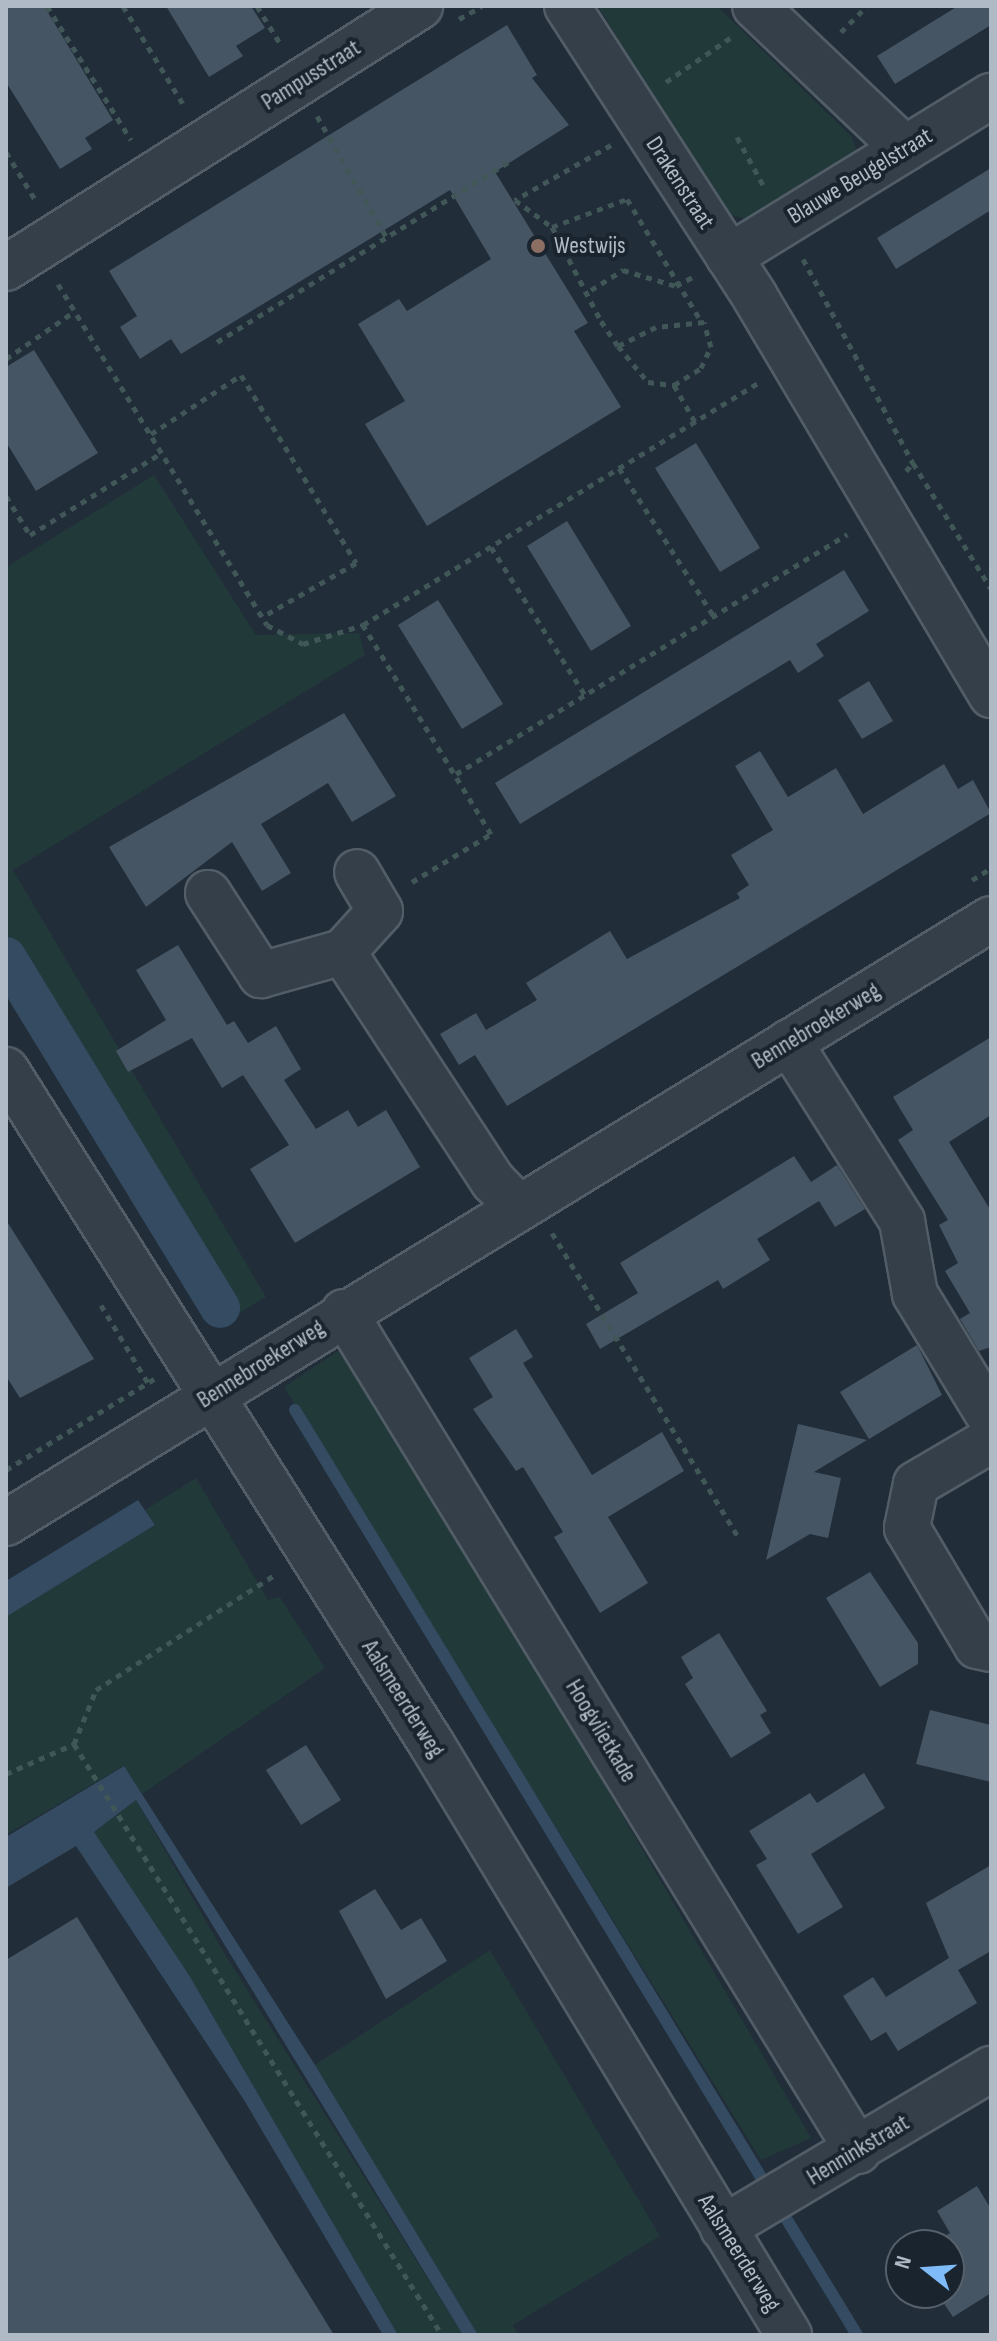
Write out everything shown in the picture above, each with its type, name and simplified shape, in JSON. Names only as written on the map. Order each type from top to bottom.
[{"type":"street","name":"Pampusstraat","points":[[32,251],[420,6]]},
{"type":"street","name":"Drakenstraat","points":[[567,6],[729,257],[991,695]]},
{"type":"street","points":[[759,10],[905,149]]},
{"type":"street","name":"Blauwe Beugelstraat","points":[[729,257],[991,96]]},
{"type":"street","points":[[208,893],[261,975],[343,952],[380,911],[357,872]]},
{"type":"street","name":"Bennebroekerweg","points":[[6,1523],[344,1312],[991,919]]},
{"type":"street","points":[[343,952],[493,1181],[524,1203]]},
{"type":"street","points":[[789,1042],[902,1221],[915,1294],[991,1419]]},
{"type":"street","name":"Aalsmeerderweg","points":[[6,1070],[211,1395],[756,2209],[789,2335]]},
{"type":"street","name":"Hoogvlietkade","points":[[344,1312],[858,2151]]},
{"type":"street","points":[[991,1440],[916,1484],[907,1528],[977,1646],[991,1649]]},
{"type":"street","name":"Henninkstraat","points":[[756,2209],[991,2069]]},
{"type":"path","points":[[47,6],[153,174]]},
{"type":"path","points":[[123,6],[202,144]]},
{"type":"path","points":[[552,227],[627,199],[676,286],[702,322],[711,347],[701,368],[674,385],[648,382],[618,346],[591,290],[557,249],[552,227],[515,200],[638,118],[759,10]]},
{"type":"path","points":[[313,108],[387,238]]},
{"type":"path","points":[[737,137],[913,463]]},
{"type":"path","points":[[6,152],[32,251],[75,311],[262,617],[303,644],[363,625],[791,362]]},
{"type":"path","points":[[217,342],[509,162]]},
{"type":"path","points":[[591,290],[623,270],[676,286],[729,257]]},
{"type":"path","points":[[6,359],[75,311]]},
{"type":"path","points":[[618,346],[656,327],[702,322]]},
{"type":"path","points":[[151,434],[241,375],[356,563],[262,617]]},
{"type":"path","points":[[674,385],[695,422]]},
{"type":"path","points":[[6,496],[30,535],[161,453]]},
{"type":"path","points":[[619,468],[713,615]]},
{"type":"path","points":[[456,774],[853,531],[878,507]]},
{"type":"path","points":[[491,547],[585,695]]},
{"type":"path","points":[[363,625],[491,834],[387,897],[380,911]]},
{"type":"path","points":[[524,1203],[738,1536]]},
{"type":"path","points":[[6,1774],[74,1744],[96,1690],[277,1574]]},
{"type":"path","points":[[74,1744],[442,2335]]},
{"type":"green space","points":[[598,6],[717,6],[851,136],[860,157],[748,220],[722,212]]},
{"type":"green space","points":[[154,475],[256,635],[359,633],[365,655],[13,870],[266,1297],[227,1320],[6,963],[6,567]]},
{"type":"green space","points":[[341,1349],[403,1440],[811,2138],[761,2160],[284,1387]]},
{"type":"green space","points":[[196,1478],[268,1600],[280,1597],[325,1668],[142,1794],[123,1766],[6,1835],[6,1617],[155,1525],[145,1510]]},
{"type":"green space","points":[[136,1800],[226,1956],[463,2335],[398,2335],[189,1975],[94,1832]]},
{"type":"green space","points":[[490,1950],[660,2236],[513,2325],[518,2335],[478,2335],[315,2065]]},
{"type":"water","points":[[138,1500],[155,1525],[6,1617],[6,1581]]},
{"type":"water","points":[[124,1766],[315,2065],[478,2335],[463,2335],[136,1800],[94,1832],[189,1975],[398,2335],[383,2335],[244,2100],[76,1846],[6,1888],[6,1837]]},
{"type":"building","points":[[6,6],[44,6],[113,120],[85,138],[92,149],[60,169],[6,82]]},
{"type":"building","points":[[166,6],[251,6],[265,28],[236,46],[243,56],[209,77]]},
{"type":"building","points":[[958,6],[991,6],[991,25],[895,84],[877,56]]},
{"type":"building","points":[[507,25],[537,75],[532,78],[569,125],[495,172],[588,323],[574,331],[621,407],[427,526],[365,424],[405,401],[358,324],[399,299],[407,311],[491,259],[450,190],[181,354],[171,339],[140,359],[120,327],[137,316],[109,271]]},
{"type":"building","points":[[991,168],[991,210],[896,269],[877,238]]},
{"type":"building","points":[[34,350],[98,453],[36,491],[6,442],[6,367]]},
{"type":"building","points":[[696,443],[760,548],[720,572],[655,468]]},
{"type":"building","points":[[567,521],[631,626],[591,651],[527,546]]},
{"type":"building","points":[[844,570],[869,611],[816,644],[824,656],[798,673],[790,660],[520,824],[495,783]]},
{"type":"building","points":[[438,600],[503,704],[462,729],[398,625]]},
{"type":"building","points":[[869,681],[893,721],[862,739],[838,700]]},
{"type":"building","points":[[344,713],[396,796],[352,822],[328,783],[261,824],[291,873],[262,891],[232,842],[146,907],[109,847]]},
{"type":"building","points":[[760,751],[788,797],[836,768],[863,814],[944,764],[958,789],[973,780],[991,813],[507,1106],[475,1055],[459,1065],[440,1034],[476,1013],[486,1030],[537,1000],[526,983],[610,931],[627,959],[740,898],[737,893],[749,885],[731,855],[773,830],[735,766]]},
{"type":"building","points":[[178,945],[227,1025],[234,1021],[248,1043],[276,1026],[301,1069],[284,1080],[316,1129],[348,1110],[358,1127],[386,1110],[420,1167],[295,1243],[250,1169],[289,1145],[243,1075],[222,1088],[192,1038],[128,1072],[116,1051],[166,1020],[136,970]]},
{"type":"building","points":[[991,1037],[991,1115],[949,1142],[991,1211],[991,1347],[979,1351],[960,1319],[970,1313],[945,1271],[958,1263],[939,1225],[948,1220],[898,1140],[913,1130],[893,1097]]},
{"type":"building","points":[[794,1156],[811,1182],[837,1165],[865,1209],[835,1227],[819,1201],[757,1239],[770,1260],[723,1289],[718,1280],[600,1349],[586,1324],[638,1293],[620,1263]]},
{"type":"building","points":[[6,1220],[94,1359],[20,1398],[6,1376]]},
{"type":"building","points":[[516,1329],[533,1357],[523,1363],[592,1475],[662,1432],[684,1471],[608,1517],[648,1583],[600,1613],[554,1537],[563,1532],[523,1467],[516,1471],[473,1409],[493,1397],[469,1358]]},
{"type":"building","points":[[917,1345],[942,1395],[869,1439],[840,1392]]},
{"type":"building","points":[[798,1424],[867,1440],[814,1472],[841,1478],[828,1538],[810,1534],[766,1560]]},
{"type":"building","points":[[870,1572],[918,1643],[918,1664],[880,1687],[826,1598]]},
{"type":"building","points":[[719,1633],[767,1711],[760,1715],[771,1733],[731,1758],[685,1684],[693,1678],[681,1657]]},
{"type":"building","points":[[930,1710],[991,1725],[991,1782],[916,1764]]},
{"type":"building","points":[[306,1745],[341,1800],[301,1825],[266,1770]]},
{"type":"building","points":[[864,1773],[885,1808],[811,1854],[843,1907],[798,1934],[756,1865],[767,1859],[749,1831],[810,1793],[817,1803]]},
{"type":"building","points":[[991,1865],[991,1951],[958,1970],[977,2003],[898,2051],[886,2032],[871,2041],[843,1996],[873,1977],[886,1997],[949,1958],[926,1903]]},
{"type":"building","points":[[375,1889],[401,1930],[421,1918],[447,1961],[386,1999],[339,1911]]},
{"type":"building","points":[[77,1917],[334,2335],[6,2335],[6,1960]]},
{"type":"building","points":[[977,2186],[991,2209],[991,2293],[953,2317],[948,2309],[965,2309],[965,2229],[948,2229],[937,2211]]},
{"type":"waterway","points":[[6,957],[220,1308]]},
{"type":"waterway","points":[[295,1410],[857,2335]]},
{"type":"place","name":"Westwijs","points":[[538,246]]}]
